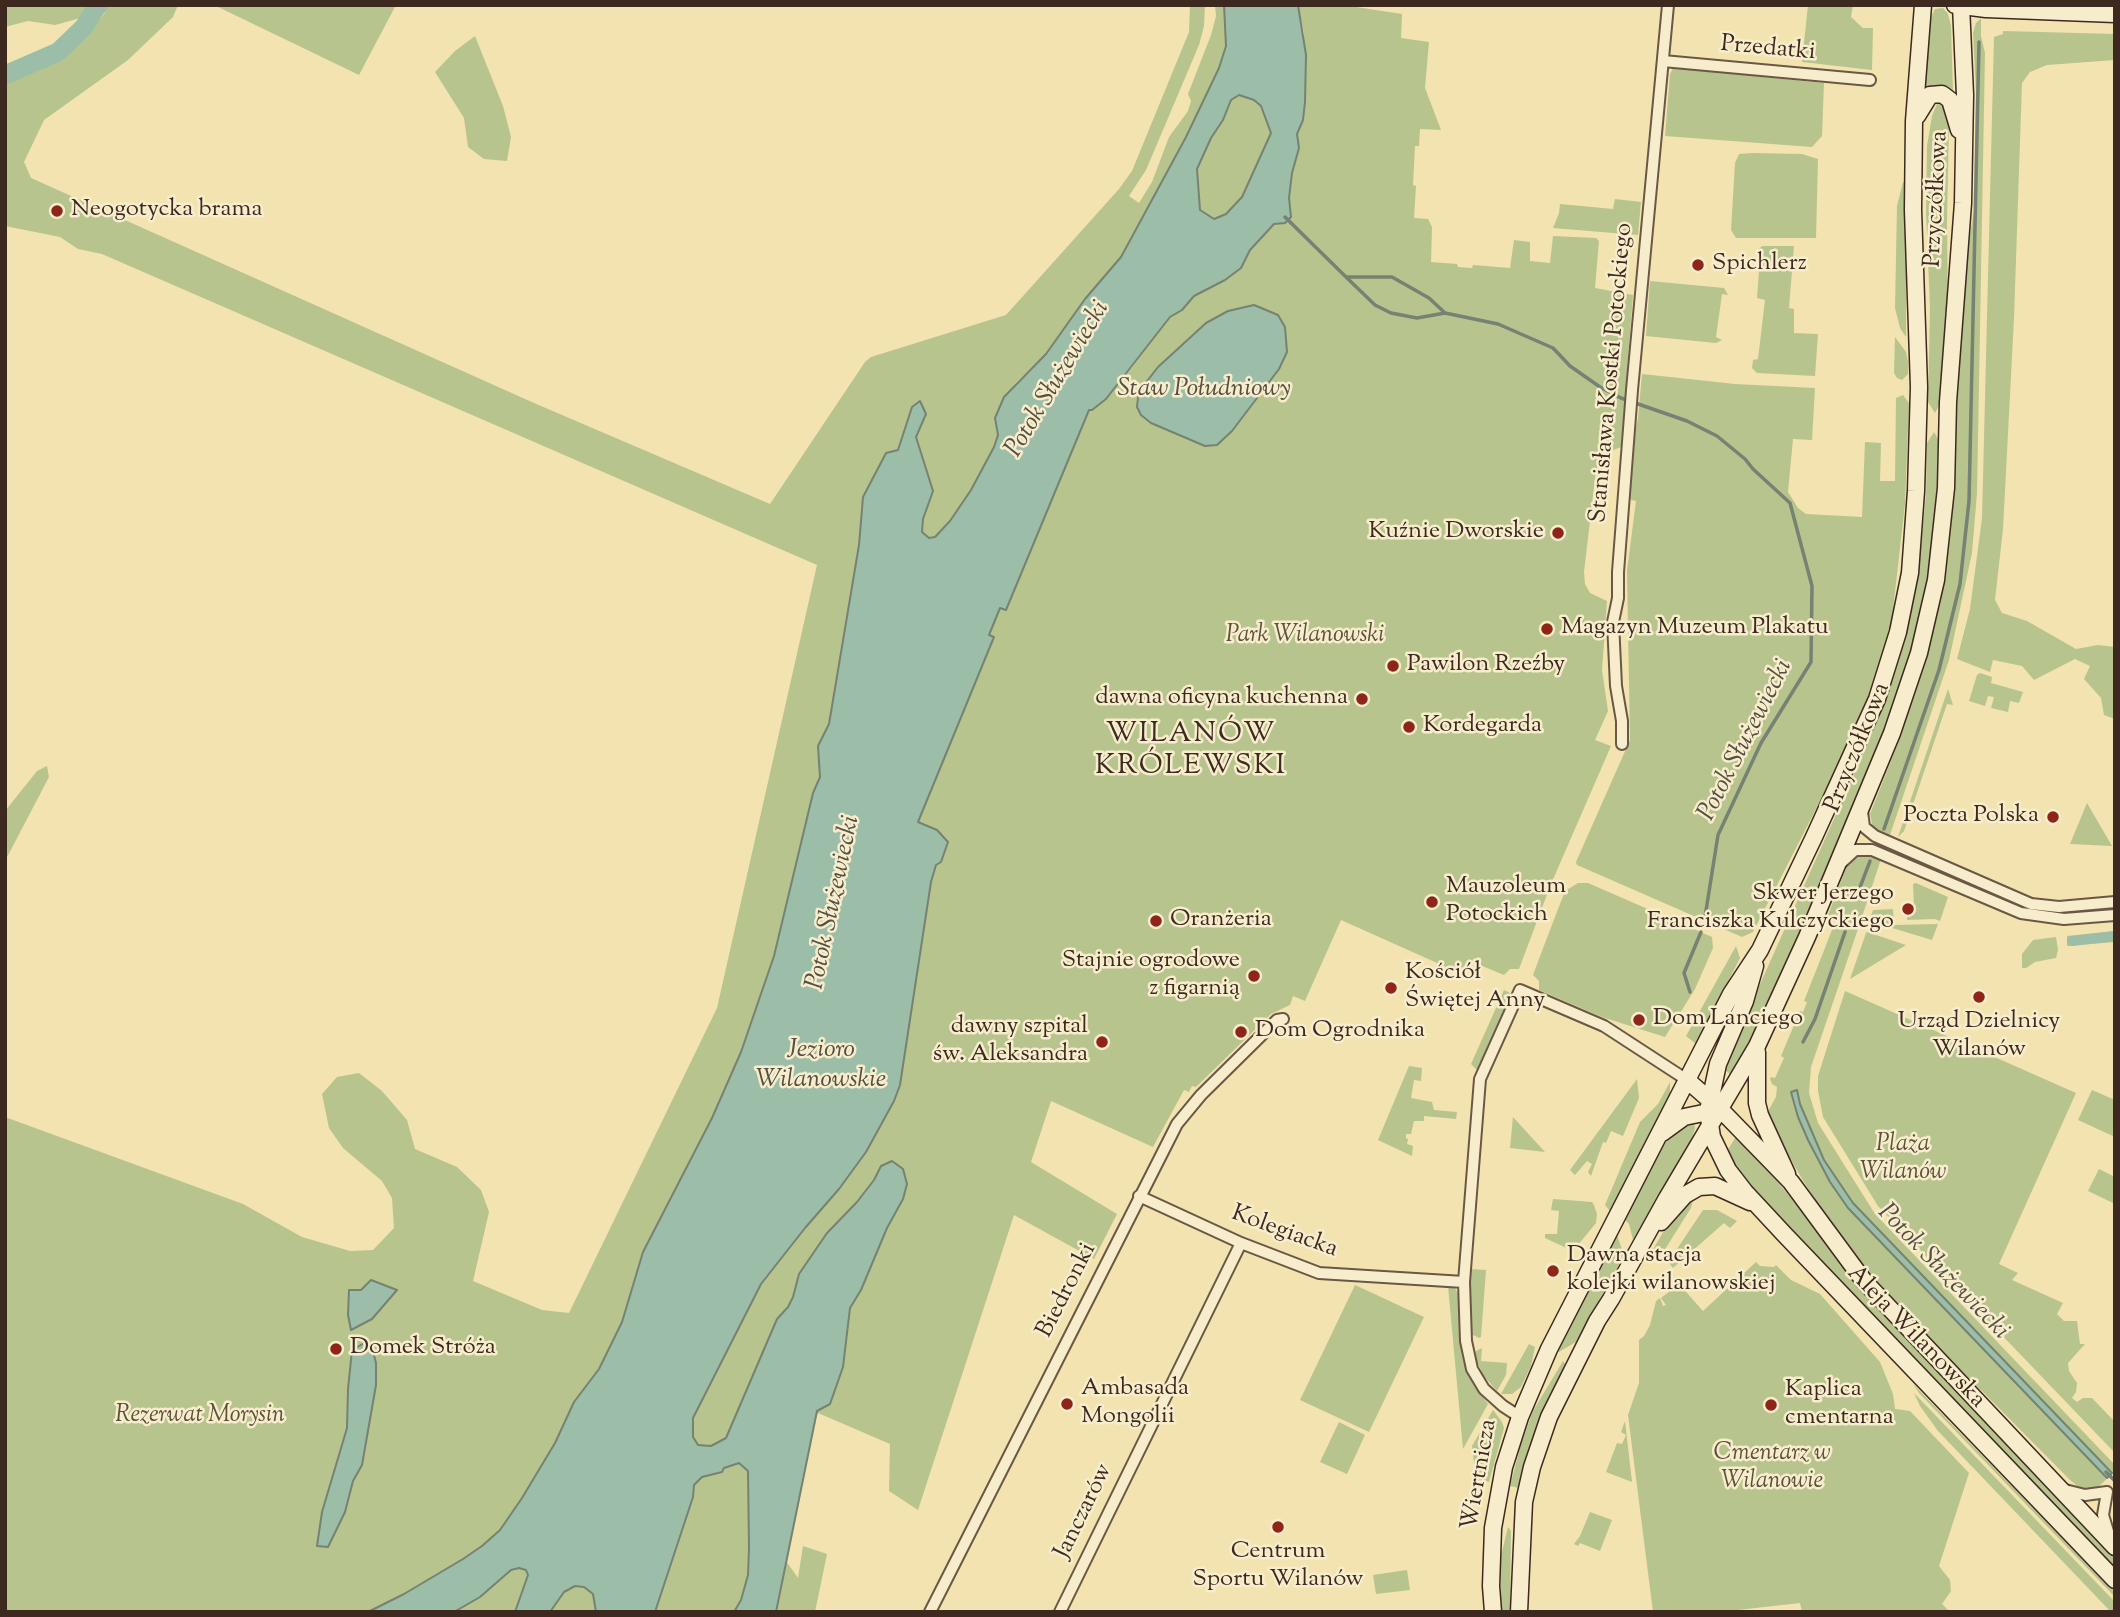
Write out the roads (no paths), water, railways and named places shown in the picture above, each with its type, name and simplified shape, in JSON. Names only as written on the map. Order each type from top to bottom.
[{"type":"main road","name":"Przyczółkowa","points":[[1520,1417],[1549,1349],[1731,994],[1760,950],[1856,749],[1877,699],[1906,601],[1916,491],[1919,387],[1913,210],[1914,121],[1923,5]]},
{"type":"main road","name":"Przyczółkowa","points":[[1542,1437],[1583,1346],[1709,1128],[1713,1107],[1757,1046],[1787,984],[1908,691],[1928,621],[1936,580],[1946,488],[1948,402],[1963,203],[1965,95],[1959,6]]},
{"type":"main road","points":[[1959,6],[2115,15]]},
{"type":"main road","points":[[1914,121],[1930,95],[1942,93],[1950,100],[1964,145]]},
{"type":"main road","points":[[1658,1137],[1684,1117],[1713,1107],[1718,1064],[1745,1001],[1760,950]]},
{"type":"main road","points":[[1757,1046],[1757,1103],[1760,1115],[1791,1182]]},
{"type":"main road","name":"Aleja Wilanowska","points":[[1687,1080],[1791,1182],[1864,1281],[2113,1545]]},
{"type":"main road","name":"Aleja Wilanowska","points":[[1709,1128],[1728,1170],[1760,1209],[2115,1580]]},
{"type":"main road","points":[[1643,1242],[1677,1203],[1699,1187],[1715,1186],[1724,1189],[1760,1209]]},
{"type":"main road","name":"Wiertnicza","points":[[1493,1612],[1493,1528],[1504,1467],[1520,1417]]},
{"type":"main road","name":"Wiertnicza","points":[[1519,1612],[1522,1516],[1532,1467],[1542,1437]]},
{"type":"street","name":"Stanisława Kostki Potockiego","points":[[1622,744],[1613,622],[1618,598],[1630,411],[1668,5]]},
{"type":"street","name":"Przedatki","points":[[1663,61],[1870,80]]},
{"type":"street","points":[[1863,801],[1864,827],[1875,836],[2031,904],[2059,907],[2115,902]]},
{"type":"street","points":[[1831,877],[1855,850],[1871,850],[2021,913],[2064,919],[2115,915]]},
{"type":"street","points":[[1464,1282],[1480,1079],[1520,990],[1604,1027],[1687,1080]]},
{"type":"street","name":"Biedronki","points":[[930,1612],[1182,1116],[1277,1020],[1283,1019]]},
{"type":"street","name":"Kolegiacka","points":[[1139,1196],[1241,1243],[1319,1273],[1464,1282]]},
{"type":"street","name":"Janczarów","points":[[1060,1612],[1241,1243]]},
{"type":"street","name":"Wiertnicza","points":[[1464,1282],[1466,1341],[1472,1369],[1484,1389],[1520,1417]]},
{"type":"street","points":[[2059,1489],[2085,1495],[2111,1488]]},
{"type":"street","points":[[2111,1488],[2103,1515],[2113,1545]]},
{"type":"water","name":"Jezioro Wilanowskie","points":[[1224,5],[1298,5],[1306,55],[1305,102],[1303,120],[1297,134],[1299,148],[1292,173],[1289,198],[1291,217],[1285,223],[1274,224],[1250,250],[1241,268],[1225,280],[1194,296],[1182,310],[1170,317],[1106,399],[1089,410],[1006,610],[1000,608],[989,635],[994,637],[918,822],[937,830],[948,842],[931,882],[900,1085],[894,1101],[866,1152],[761,1284],[693,1418],[693,1437],[698,1445],[711,1446],[726,1438],[777,1319],[793,1297],[799,1274],[827,1233],[874,1180],[881,1166],[892,1161],[903,1169],[907,1184],[903,1199],[850,1308],[843,1367],[830,1404],[817,1411],[776,1612],[734,1612],[741,1600],[748,1575],[749,1548],[748,1471],[739,1463],[724,1468],[722,1472],[702,1477],[694,1485],[693,1497],[655,1612],[596,1612],[593,1594],[584,1587],[575,1586],[564,1592],[550,1612],[515,1612],[528,1575],[526,1570],[519,1568],[511,1570],[480,1597],[454,1612],[368,1612],[463,1559],[500,1530],[555,1443],[574,1402],[599,1369],[622,1322],[643,1252],[712,1118],[741,1052],[774,956],[813,793],[820,777],[818,746],[829,724],[859,545],[863,497],[886,453],[898,450],[912,407],[920,401],[926,414],[916,437],[933,491],[923,519],[922,532],[929,538],[935,537],[950,521],[971,490],[994,447],[998,435],[995,418],[1004,397],[1046,354],[1085,299],[1121,257],[1186,137],[1219,68],[1226,46]],"holes":[[[1239,95],[1254,100],[1261,106],[1271,133],[1242,197],[1226,214],[1214,219],[1200,210],[1197,169],[1231,100]]]},
{"type":"water","name":"Staw Południowy","points":[[1254,305],[1278,315],[1285,327],[1287,352],[1279,369],[1232,431],[1217,445],[1205,446],[1151,423],[1141,415],[1137,407],[1138,397],[1158,367],[1206,323],[1228,311]]},
{"type":"water","points":[[1797,1090],[1800,1104],[1824,1160],[1853,1203],[2112,1473],[2107,1478],[1848,1208],[1830,1182],[1798,1117],[1791,1092]]},
{"type":"water","points":[[371,1280],[397,1290],[372,1319],[351,1330],[348,1315],[349,1290],[361,1290]]},
{"type":"water","points":[[366,1342],[372,1347],[376,1363],[376,1385],[362,1465],[353,1481],[345,1512],[328,1547],[317,1546],[322,1512],[347,1428],[352,1350]]},
{"type":"waterway","points":[[5,75],[58,52],[84,27],[98,5]]},
{"type":"waterway","points":[[1884,829],[1939,670],[1960,584],[1969,501],[1979,42]]},
{"type":"waterway","name":"Potok Służewiecki","points":[[1285,217],[1346,277],[1392,277],[1429,298],[1445,313],[1498,324],[1553,348],[1570,366],[1600,387],[1621,398],[1687,421],[1717,436],[1790,503],[1812,586],[1811,662],[1761,743],[1718,835],[1705,917]]},
{"type":"waterway","points":[[1346,277],[1375,305],[1391,313],[1417,318],[1445,313]]},
{"type":"waterway","points":[[1857,895],[1870,861]]},
{"type":"waterway","name":"Potok Służewiecki","points":[[1690,992],[1684,973],[1701,932]]},
{"type":"waterway","points":[[1803,1042],[1815,1019],[1845,932]]},
{"type":"waterway","points":[[2072,941],[2115,936]]},
{"type":"waterway","name":"Potok Służewiecki","points":[[2106,1472],[2115,1481]]},
{"type":"place","name":"Neogotycka brama","points":[[57,211]]},
{"type":"place","name":"Spichlerz","points":[[1698,265]]},
{"type":"place","name":"Kuźnie Dworskie","points":[[1558,533]]},
{"type":"place","name":"Magazyn Muzeum Plakatu","points":[[1547,629]]},
{"type":"place","name":"Pawilon Rzeźby","points":[[1393,666]]},
{"type":"place","name":"dawna oficyna kuchenna","points":[[1362,699]]},
{"type":"place","name":"Kordegarda","points":[[1409,727]]},
{"type":"place","name":"Poczta Polska","points":[[2053,817]]},
{"type":"place","name":"Mauzoleum Potockich","points":[[1432,902]]},
{"type":"place","name":"Skwer Jerzego Franciszka Kulczyckiego","points":[[1908,909]]},
{"type":"place","name":"Oranżeria","points":[[1156,921]]},
{"type":"place","name":"Stajnie ogrodowe z figarnią","points":[[1254,976]]},
{"type":"place","name":"Kościół Świętej Anny","points":[[1391,988]]},
{"type":"place","name":"Urząd Dzielnicy Wilanów","points":[[1979,997]]},
{"type":"place","name":"Dom Lanciego","points":[[1639,1020]]},
{"type":"place","name":"Dom Ogrodnika","points":[[1241,1032]]},
{"type":"place","name":"dawny szpital św. Aleksandra","points":[[1102,1042]]},
{"type":"place","name":"Dawna stacja kolejki wilanowskiej","points":[[1553,1271]]},
{"type":"place","name":"Domek Stróża","points":[[336,1349]]},
{"type":"place","name":"Ambasada Mongolii","points":[[1067,1404]]},
{"type":"place","name":"Kaplica cmentarna","points":[[1771,1405]]},
{"type":"place","name":"Centrum Sportu Wilanów","points":[[1278,1527]]},
{"type":"district","name":"WILANÓW KRÓLEWSKI","points":[[1191,752]]},
{"type":"park label","name":"Park Wilanowski","points":[[1305,637]]},
{"type":"park label","name":"Plaża Wilanów","points":[[1903,1160]]},
{"type":"park label","name":"Rezerwat Morysin","points":[[200,1417]]},
{"type":"park label","name":"Cmentarz w Wilanowie","points":[[1772,1469]]}]
